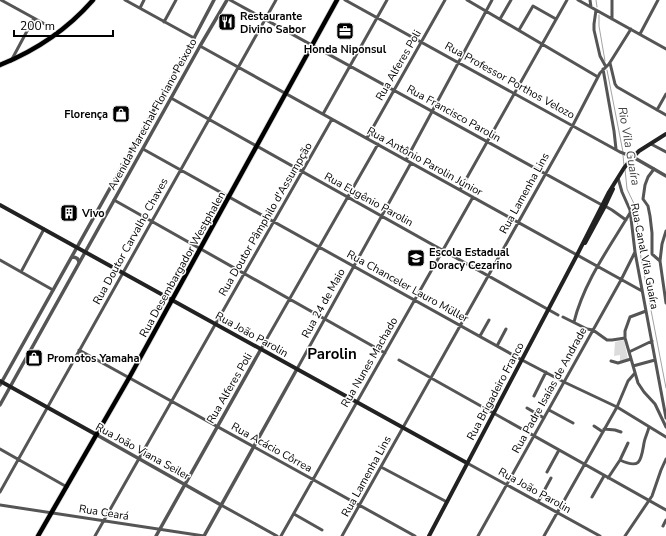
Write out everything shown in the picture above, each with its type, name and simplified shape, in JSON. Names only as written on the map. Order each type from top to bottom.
[{"type":"main road","points":[[0,65],[29,52],[54,36],[78,16],[93,0]]},
{"type":"main road","name":"Rua Desembargador Westphalen","points":[[38,536],[129,378],[337,0]]},
{"type":"main road","name":"Rua Brigadeiro Franco","points":[[429,536],[604,206],[612,194],[622,171],[639,151],[666,134]]},
{"type":"main road","name":"Rua João Parolin","points":[[0,205],[468,463]]},
{"type":"main road","name":"Rua João Viana Seiler","points":[[1,383],[10,386],[97,435]]},
{"type":"street","points":[[1,0],[52,28]]},
{"type":"street","points":[[125,0],[194,38]]},
{"type":"street","points":[[140,8],[144,0]]},
{"type":"street","points":[[164,22],[176,0]]},
{"type":"street","name":"Avenida Marechal Floriano Peixoto","points":[[1,383],[214,0]]},
{"type":"street","name":"Avenida Marechal Floriano Peixoto","points":[[0,405],[227,0]]},
{"type":"street","name":"Rua Francisco Parolin","points":[[230,0],[604,206],[626,220]]},
{"type":"street","name":"Rua Doutor Carvalho Chaves","points":[[0,492],[276,0]]},
{"type":"street","name":"Rua Professor Porthos Velozo","points":[[345,0],[666,176]]},
{"type":"street","points":[[323,114],[387,0]]},
{"type":"street","name":"Rua Alferes Poli","points":[[367,138],[445,0]]},
{"type":"street","points":[[466,0],[598,76]]},
{"type":"street","points":[[406,160],[492,0]]},
{"type":"street","points":[[500,20],[511,0]]},
{"type":"street","points":[[460,190],[567,0]]},
{"type":"street","points":[[578,0],[666,49]]},
{"type":"street","points":[[590,0],[591,7]]},
{"type":"street","points":[[612,0],[612,19]]},
{"type":"street","points":[[640,34],[658,0]]},
{"type":"street","points":[[519,30],[532,6],[556,19]]},
{"type":"street","points":[[596,10],[594,30],[600,56],[605,68],[616,149]]},
{"type":"street","points":[[11,61],[34,18]]},
{"type":"street","name":"Rua Lamenha Lins","points":[[342,536],[546,174],[598,76],[610,63],[631,29]]},
{"type":"street","name":"Rua Antônio Parolin Júnior","points":[[200,46],[642,291]]},
{"type":"street","points":[[610,63],[617,87],[666,115]]},
{"type":"street","points":[[657,110],[666,94]]},
{"type":"street","name":"Rua Eugênio Parolin","points":[[171,98],[558,315]]},
{"type":"street","name":"Rua Doutor Pâmphilo d'Assumpção","points":[[95,536],[332,119]]},
{"type":"street","name":"Rua Alferes Poli","points":[[156,536],[378,144]]},
{"type":"street","points":[[651,144],[666,152]]},
{"type":"street","name":"Rua Chanceler Lauro Müller","points":[[143,149],[522,360],[617,407],[666,437]]},
{"type":"street","name":"Rua 24 de Maio","points":[[204,536],[411,163]]},
{"type":"street","name":"Rua Canal Vila Guaíra","points":[[654,169],[647,181],[643,199],[648,206],[652,233],[652,254],[660,261],[666,303]]},
{"type":"street","name":"Rua Canal Vila Guaíra","points":[[617,180],[629,208],[635,252],[666,418]]},
{"type":"street","name":"Rua Nunes Machado","points":[[281,536],[473,197]]},
{"type":"street","points":[[114,200],[385,353]]},
{"type":"street","points":[[574,322],[577,308],[582,297],[598,266],[630,213]]},
{"type":"street","points":[[21,272],[44,229]]},
{"type":"street","points":[[660,261],[662,244],[666,231]]},
{"type":"street","name":"Rua Padre Isaías de Andrade","points":[[478,536],[621,280],[635,252]]},
{"type":"street","points":[[71,258],[76,257],[79,262]]},
{"type":"street","points":[[0,260],[53,290]]},
{"type":"street","points":[[646,312],[630,317],[625,331],[625,338],[639,386],[655,404],[666,427]]},
{"type":"street","points":[[563,317],[587,329],[593,330],[609,341],[625,338]]},
{"type":"street","points":[[480,336],[489,320]]},
{"type":"street","points":[[497,346],[506,329]]},
{"type":"street","points":[[629,352],[652,341]]},
{"type":"street","name":"Rua Acácio Côrrea","points":[[79,350],[415,536]]},
{"type":"street","points":[[612,361],[620,362],[631,359]]},
{"type":"street","points":[[399,360],[666,510]]},
{"type":"street","points":[[633,366],[656,360]]},
{"type":"street","points":[[534,396],[546,372]]},
{"type":"street","points":[[544,536],[617,407],[628,381],[634,373]]},
{"type":"street","points":[[527,408],[544,418]]},
{"type":"street","points":[[549,410],[573,423]]},
{"type":"street","points":[[594,426],[604,430],[615,430],[621,432]]},
{"type":"street","points":[[620,460],[630,464],[638,463],[643,453],[644,442],[649,427]]},
{"type":"street","name":"Rua João Viana Seiler","points":[[97,435],[277,536]]},
{"type":"street","points":[[592,497],[620,460],[628,443]]},
{"type":"street","points":[[0,450],[67,487]]},
{"type":"street","points":[[547,472],[559,450]]},
{"type":"street","points":[[625,536],[654,492],[666,459]]},
{"type":"street","name":"Rua João Parolin","points":[[468,463],[600,536]]},
{"type":"street","points":[[381,466],[447,502]]},
{"type":"street","points":[[538,502],[551,478]]},
{"type":"street","name":"Rua Ceará","points":[[0,505],[204,536]]},
{"type":"street","points":[[294,514],[322,530]]},
{"type":"street","points":[[663,526],[666,520]]},
{"type":"shaded area","points":[[624,340],[628,359],[620,361],[620,355],[614,356],[615,342]]},
{"type":"waterway","name":"Rio Vila Guaíra","points":[[596,0],[597,7]]},
{"type":"waterway","name":"Rio Vila Guaíra","points":[[599,15],[599,26],[605,61]]},
{"type":"waterway","name":"Rio Vila Guaíra","points":[[607,70],[623,152]]},
{"type":"waterway","name":"Rio Vila Guaíra","points":[[623,155],[624,166]]},
{"type":"waterway","name":"Rio Vila Guaíra","points":[[625,169],[627,189],[636,208],[641,258],[666,388]]},
{"type":"place","name":"Restaurante Divino Sabor","points":[[227,22]]},
{"type":"place","name":"Honda Niponsul","points":[[345,31]]},
{"type":"place","name":"Florença","points":[[121,114]]},
{"type":"place","name":"Vivo","points":[[69,213]]},
{"type":"place","name":"Escola Estadual Doracy Cezarino","points":[[416,258]]},
{"type":"place","name":"Promotos Yamaha","points":[[34,358]]},
{"type":"district","name":"Parolin","points":[[332,354]]}]
